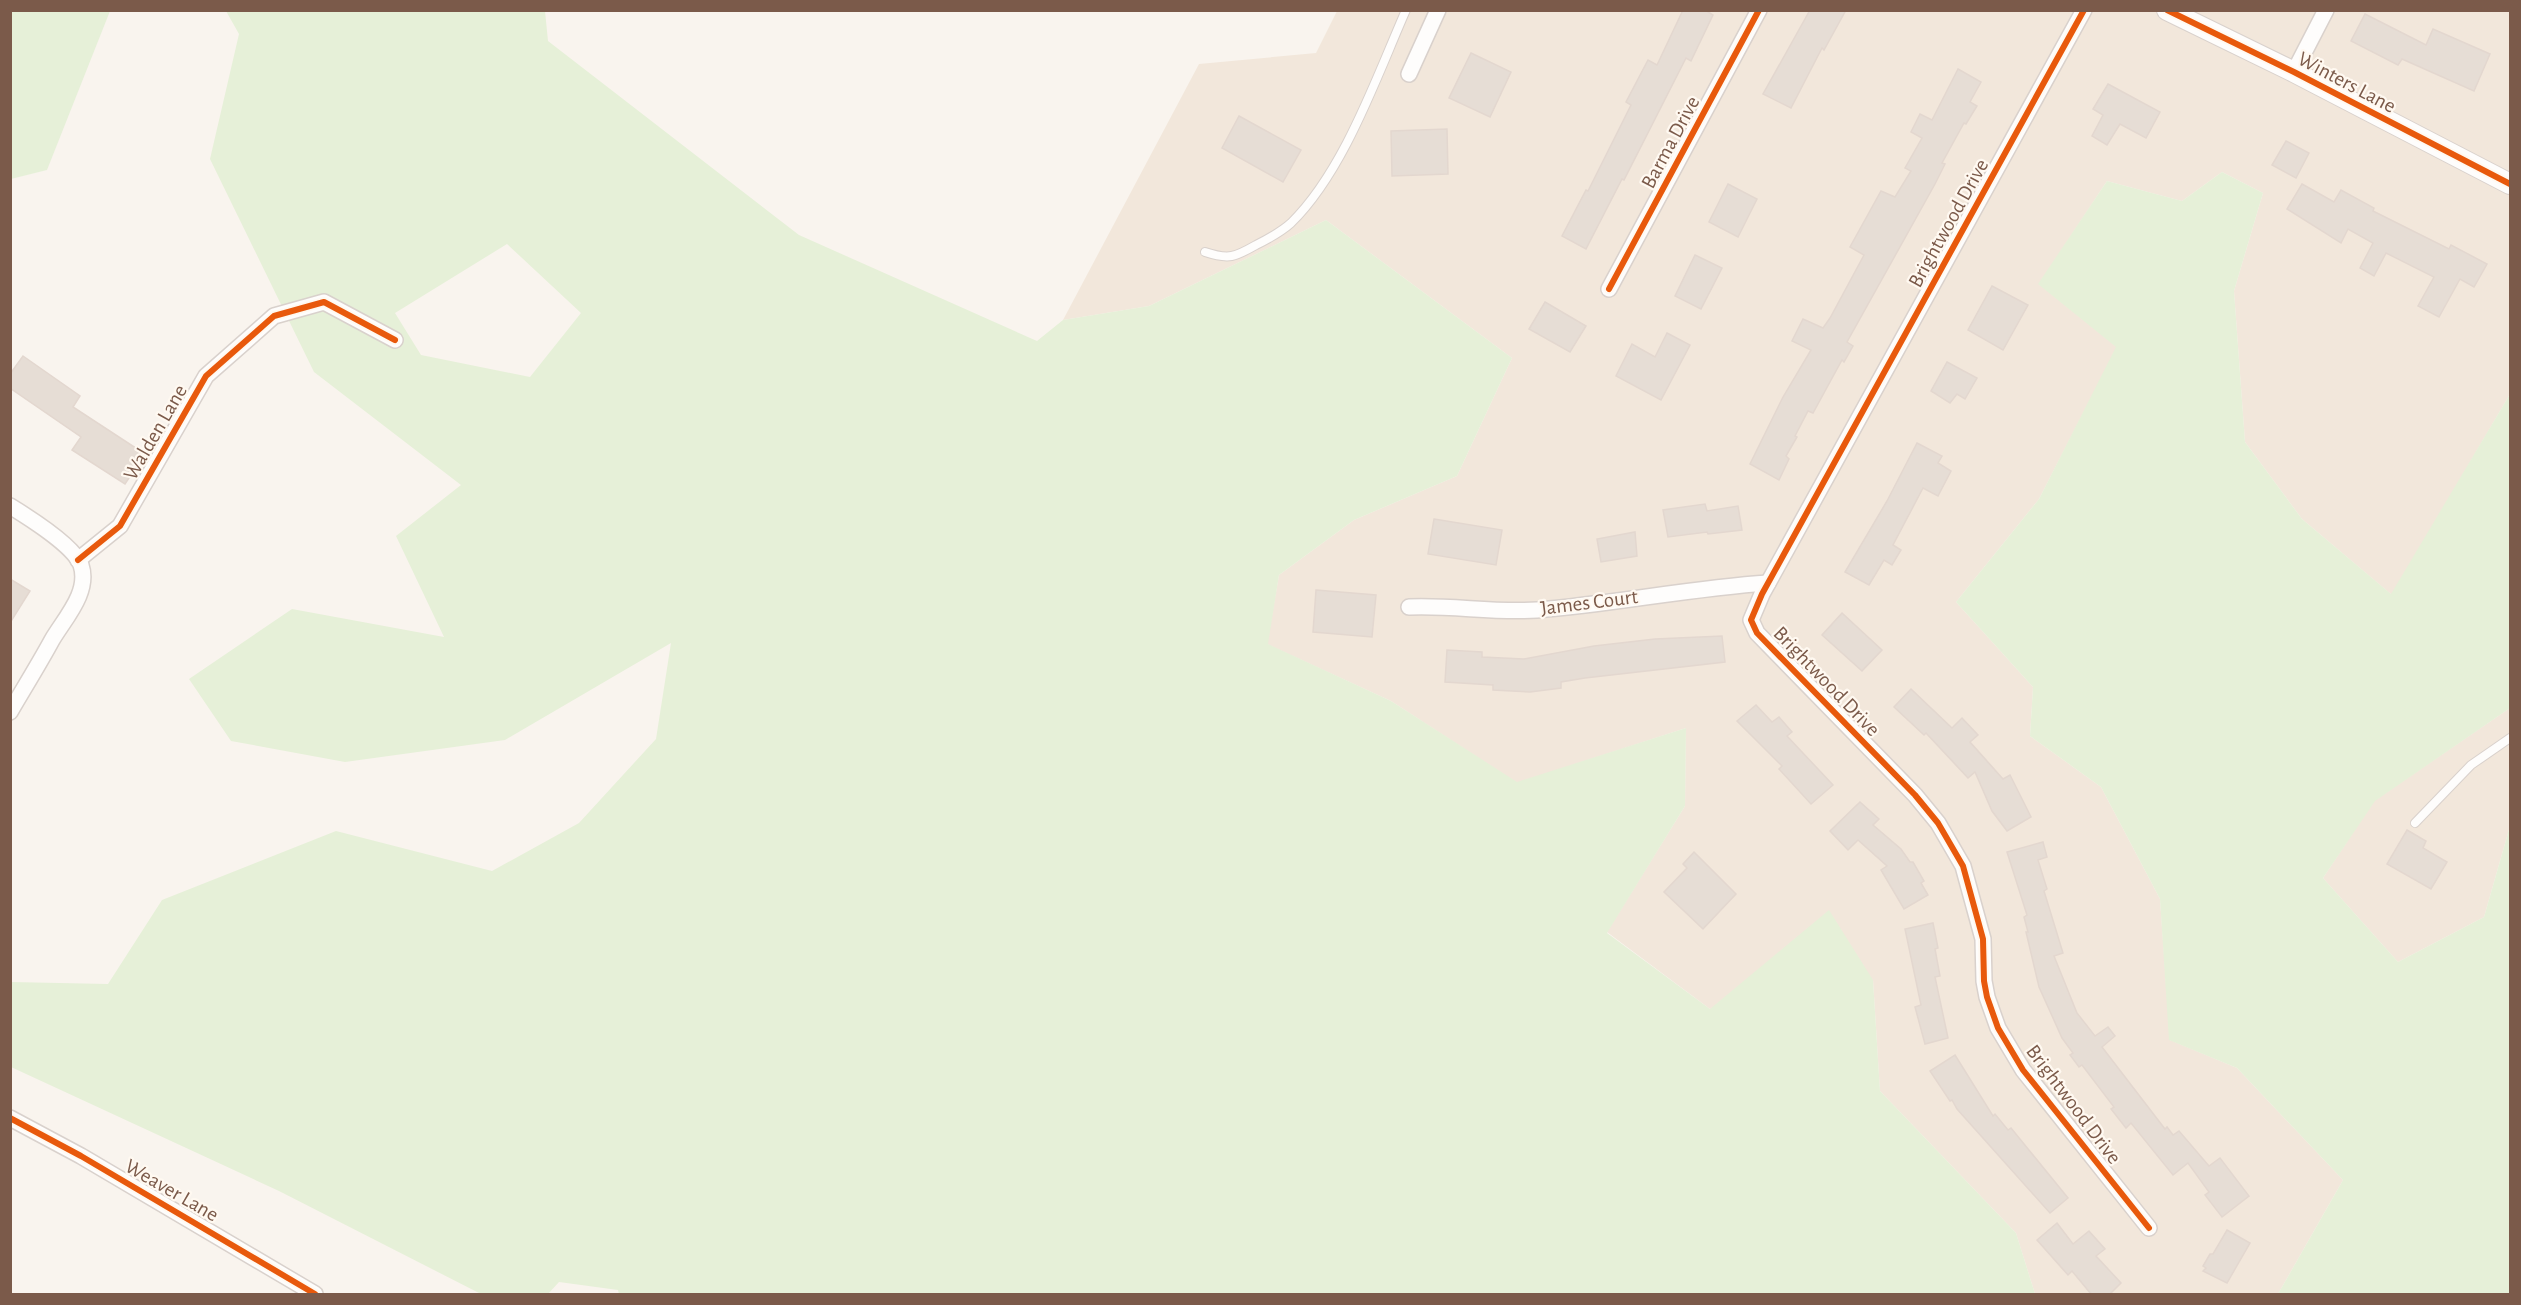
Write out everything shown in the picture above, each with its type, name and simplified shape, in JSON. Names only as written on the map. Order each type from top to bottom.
[{"type":"street","points":[[1409,74],[1438,10]]},
{"type":"street","name":"Barma Drive","points":[[1609,289],[1759,10]]},
{"type":"street","name":"Brightwood Drive","points":[[2084,10],[1768,583],[1751,620],[1756,633],[1915,795],[1938,823],[1963,866],[1974,902],[1983,939],[1987,997],[1998,1028],[2023,1070],[2149,1228]]},
{"type":"street","name":"Winters Lane","points":[[2167,10],[2294,72],[2511,184]]},
{"type":"street","points":[[2294,72],[2326,10]]},
{"type":"street","name":"Walden Lane","points":[[78,560],[120,526],[206,376],[274,316],[324,302],[395,340]]},
{"type":"street","points":[[10,506],[58,539],[78,560],[83,575],[82,584],[70,615],[55,635],[10,712]]},
{"type":"street","name":"James Court","points":[[1409,607],[1482,611],[1537,610],[1717,586],[1768,583]]},
{"type":"street","name":"Weaver Lane","points":[[10,1118],[81,1156],[315,1294]]},
{"type":"lane","points":[[1205,252],[1224,258],[1235,257],[1273,237],[1300,214],[1329,174],[1351,134],[1406,10]]},
{"type":"lane","points":[[2415,823],[2471,765],[2511,738]]},
{"type":"shaded area","points":[[1337,11],[2510,11],[2510,394],[2392,595],[2302,519],[2245,442],[2234,291],[2263,193],[2222,172],[2182,201],[2107,181],[2039,284],[2117,347],[2039,499],[1956,602],[2033,687],[2030,736],[2101,787],[2160,899],[2170,1040],[2237,1068],[2343,1180],[2278,1294],[2035,1294],[2016,1233],[1880,1091],[1873,980],[1710,1009],[1607,932],[1685,806],[1686,728],[1517,783],[1391,701],[1267,644],[1279,575],[1354,520],[1457,476],[1512,358],[1326,220],[1149,306],[1063,320],[1199,64],[1316,53]]},
{"type":"shaded area","points":[[2510,708],[2510,826],[2484,917],[2398,962],[2323,878],[2374,801]]},
{"type":"green space","points":[[14,10],[110,11],[47,170],[11,179],[10,14]]},
{"type":"green space","points":[[226,11],[545,11],[548,41],[799,235],[1037,341],[1063,320],[1149,306],[1326,220],[1512,358],[1457,476],[1354,520],[1279,575],[1268,644],[1391,701],[1517,782],[1686,728],[1685,806],[1607,933],[1710,1009],[1829,910],[1873,980],[1880,1091],[2016,1233],[2035,1294],[619,1294],[618,1290],[559,1282],[548,1294],[481,1294],[279,1191],[11,1067],[11,982],[108,984],[162,900],[336,831],[492,871],[579,823],[656,739],[671,643],[505,740],[345,762],[231,741],[189,679],[292,609],[444,637],[396,536],[461,485],[314,372],[210,159],[239,34]],"holes":[[[507,244],[581,313],[530,377],[421,355],[395,313]]]},
{"type":"green space","points":[[2222,172],[2263,193],[2234,291],[2245,442],[2302,519],[2391,594],[2510,394],[2510,708],[2375,801],[2323,878],[2398,962],[2484,917],[2510,826],[2510,1294],[2278,1294],[2343,1180],[2237,1068],[2169,1040],[2160,899],[2101,787],[2030,736],[2033,687],[1956,602],[2039,499],[2116,347],[2038,284],[2107,181],[2182,201]]},
{"type":"building","points":[[1683,10],[1705,10],[1713,15],[1691,61],[1686,58],[1586,249],[1562,236],[1586,190],[1588,191],[1631,105],[1626,102],[1648,60],[1657,65]]},
{"type":"building","points":[[1810,10],[1846,10],[1824,50],[1822,48],[1791,108],[1763,94]]},
{"type":"building","points":[[2365,14],[2426,45],[2433,29],[2490,54],[2474,91],[2402,59],[2398,65],[2351,41]]},
{"type":"building","points":[[1471,53],[1511,72],[1490,117],[1449,98]]},
{"type":"building","points":[[1958,69],[1981,82],[1970,102],[1977,106],[1966,124],[1964,123],[1942,163],[1945,164],[1935,184],[1847,342],[1853,346],[1844,362],[1842,360],[1813,413],[1808,411],[1786,456],[1789,459],[1779,480],[1750,464],[1783,397],[1811,350],[1792,341],[1803,319],[1823,328],[1830,318],[1864,255],[1850,247],[1881,191],[1895,197],[1911,171],[1905,168],[1922,138],[1911,132],[1920,114],[1932,120]]},
{"type":"building","points":[[2108,84],[2160,112],[2146,138],[2120,124],[2107,145],[2092,136],[2103,115],[2093,109]]},
{"type":"building","points":[[1239,116],[1301,150],[1283,182],[1222,148]]},
{"type":"building","points":[[1447,129],[1448,174],[1392,176],[1391,131]]},
{"type":"building","points":[[2286,141],[2309,153],[2296,178],[2272,165]]},
{"type":"building","points":[[1728,184],[1757,199],[1738,237],[1709,222]]},
{"type":"building","points":[[2302,184],[2334,202],[2341,190],[2374,208],[2373,211],[2449,249],[2451,245],[2487,264],[2474,287],[2460,279],[2439,317],[2418,306],[2434,277],[2386,253],[2374,276],[2360,268],[2373,243],[2348,229],[2341,243],[2287,209]]},
{"type":"building","points":[[1695,255],[1722,268],[1701,309],[1675,296]]},
{"type":"building","points":[[1992,286],[2028,305],[2003,350],[1968,330]]},
{"type":"building","points":[[1545,302],[1586,326],[1570,352],[1529,329]]},
{"type":"building","points":[[1667,333],[1690,345],[1661,400],[1616,376],[1632,344],[1655,357]]},
{"type":"building","points":[[23,356],[80,396],[73,407],[145,454],[125,484],[72,450],[81,437],[10,388],[10,374]]},
{"type":"building","points":[[1947,362],[1977,378],[1965,399],[1957,394],[1950,403],[1931,391]]},
{"type":"building","points":[[1917,443],[1942,456],[1938,463],[1951,471],[1938,496],[1923,488],[1893,545],[1901,550],[1892,565],[1884,560],[1869,585],[1845,572],[1887,501]]},
{"type":"building","points":[[1705,504],[1707,511],[1738,506],[1742,530],[1668,537],[1663,510]]},
{"type":"building","points":[[1434,519],[1502,530],[1496,565],[1428,554]]},
{"type":"building","points":[[1635,532],[1637,556],[1601,562],[1597,539]]},
{"type":"building","points":[[10,579],[30,591],[10,623]]},
{"type":"building","points":[[1316,590],[1376,595],[1372,637],[1313,632]]},
{"type":"building","points":[[1842,613],[1882,650],[1862,671],[1822,635]]},
{"type":"building","points":[[1722,636],[1725,662],[1585,678],[1561,682],[1561,688],[1530,692],[1493,690],[1493,685],[1445,682],[1447,650],[1482,652],[1482,657],[1524,659],[1594,646],[1655,639]]},
{"type":"building","points":[[1911,689],[1952,728],[1962,718],[1978,735],[1970,742],[2003,779],[2010,775],[2031,817],[2007,831],[1992,811],[1975,772],[1968,778],[1926,733],[1924,735],[1894,707]]},
{"type":"building","points":[[1756,705],[1772,722],[1779,717],[1792,732],[1787,736],[1833,785],[1811,804],[1779,769],[1782,766],[1737,721]]},
{"type":"building","points":[[1860,802],[1879,819],[1873,825],[1901,849],[1910,862],[1913,862],[1924,881],[1921,883],[1928,895],[1904,909],[1881,870],[1887,866],[1858,840],[1848,850],[1830,831]]},
{"type":"building","points":[[2407,830],[2426,841],[2423,848],[2447,862],[2431,889],[2387,864]]},
{"type":"building","points":[[2043,842],[2047,857],[2038,860],[2047,889],[2044,891],[2063,953],[2054,956],[2077,1013],[2095,1036],[2108,1027],[2115,1036],[2102,1047],[2165,1129],[2167,1127],[2173,1135],[2179,1131],[2209,1166],[2220,1158],[2249,1196],[2222,1217],[2205,1195],[2209,1192],[2188,1163],[2173,1175],[2131,1123],[2126,1128],[2111,1109],[2114,1107],[2082,1065],[2079,1067],[2070,1055],[2073,1053],[2062,1038],[2039,987],[2026,932],[2028,932],[2024,917],[2027,915],[2007,852]]},
{"type":"building","points":[[1694,852],[1736,894],[1703,929],[1664,892],[1687,868],[1683,864]]},
{"type":"building","points":[[1933,923],[1940,976],[1935,977],[1948,1038],[1925,1044],[1915,1007],[1921,1005],[1905,929]]},
{"type":"building","points":[[1955,1055],[1993,1116],[1995,1114],[2008,1130],[2011,1128],[2068,1198],[2050,1213],[1957,1109],[1952,1100],[1950,1101],[1930,1071]]},
{"type":"building","points":[[2057,1223],[2073,1244],[2089,1231],[2105,1249],[2096,1256],[2121,1283],[2110,1294],[2091,1294],[2072,1271],[2068,1275],[2037,1240]]},
{"type":"building","points":[[2227,1230],[2250,1243],[2227,1283],[2203,1271],[2206,1268],[2203,1266]]},
{"type":"cycle path","points":[[1609,289],[1759,10]]},
{"type":"cycle path","points":[[2084,10],[1762,594],[1751,620],[1757,633],[1915,795],[1938,823],[1963,866],[1983,939],[1984,981],[1987,997],[1998,1028],[2023,1070],[2149,1228]]},
{"type":"cycle path","points":[[2167,10],[2294,72],[2510,184]]},
{"type":"cycle path","points":[[78,560],[120,526],[206,376],[274,316],[324,302],[395,340]]},
{"type":"cycle path","points":[[10,1118],[81,1156],[315,1294]]}]
